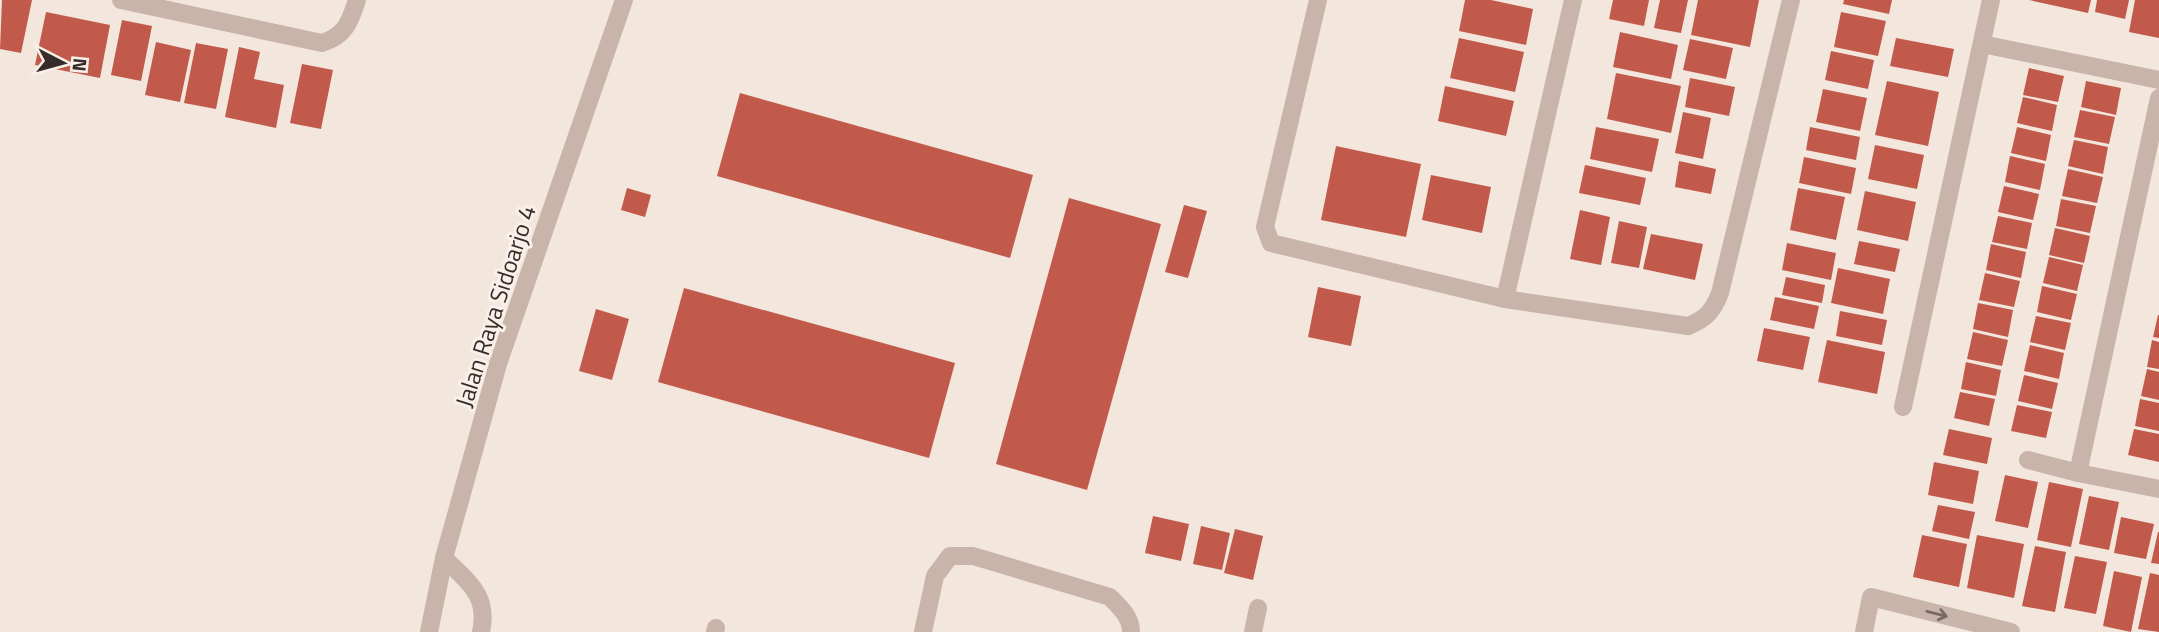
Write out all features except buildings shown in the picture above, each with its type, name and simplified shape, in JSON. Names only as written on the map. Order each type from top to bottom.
[{"type":"street","points":[[121,0],[189,7],[322,43],[335,39],[348,26],[357,0]]},
{"type":"street","name":"Jalan Raya Sidoarjo 4","points":[[429,632],[444,558],[498,364],[624,0]]},
{"type":"street","points":[[1318,0],[1265,227],[1271,243],[1505,299],[1688,326],[1703,320],[1714,309],[1720,293],[1791,0]]},
{"type":"street","points":[[1505,299],[1573,0]]},
{"type":"street","points":[[1903,407],[1991,0]]},
{"type":"street","points":[[1982,44],[2159,80]]},
{"type":"street","points":[[2078,473],[2159,98]]},
{"type":"street","points":[[2028,460],[2159,489]]},
{"type":"street","points":[[923,632],[935,576],[950,556],[973,556],[1110,597],[1123,609],[1132,628],[1130,632]]},
{"type":"street","points":[[444,558],[474,589],[482,603],[484,618],[481,632]]},
{"type":"street","points":[[1864,632],[1871,597],[2011,632]]},
{"type":"street","points":[[1253,632],[1258,608]]}]
